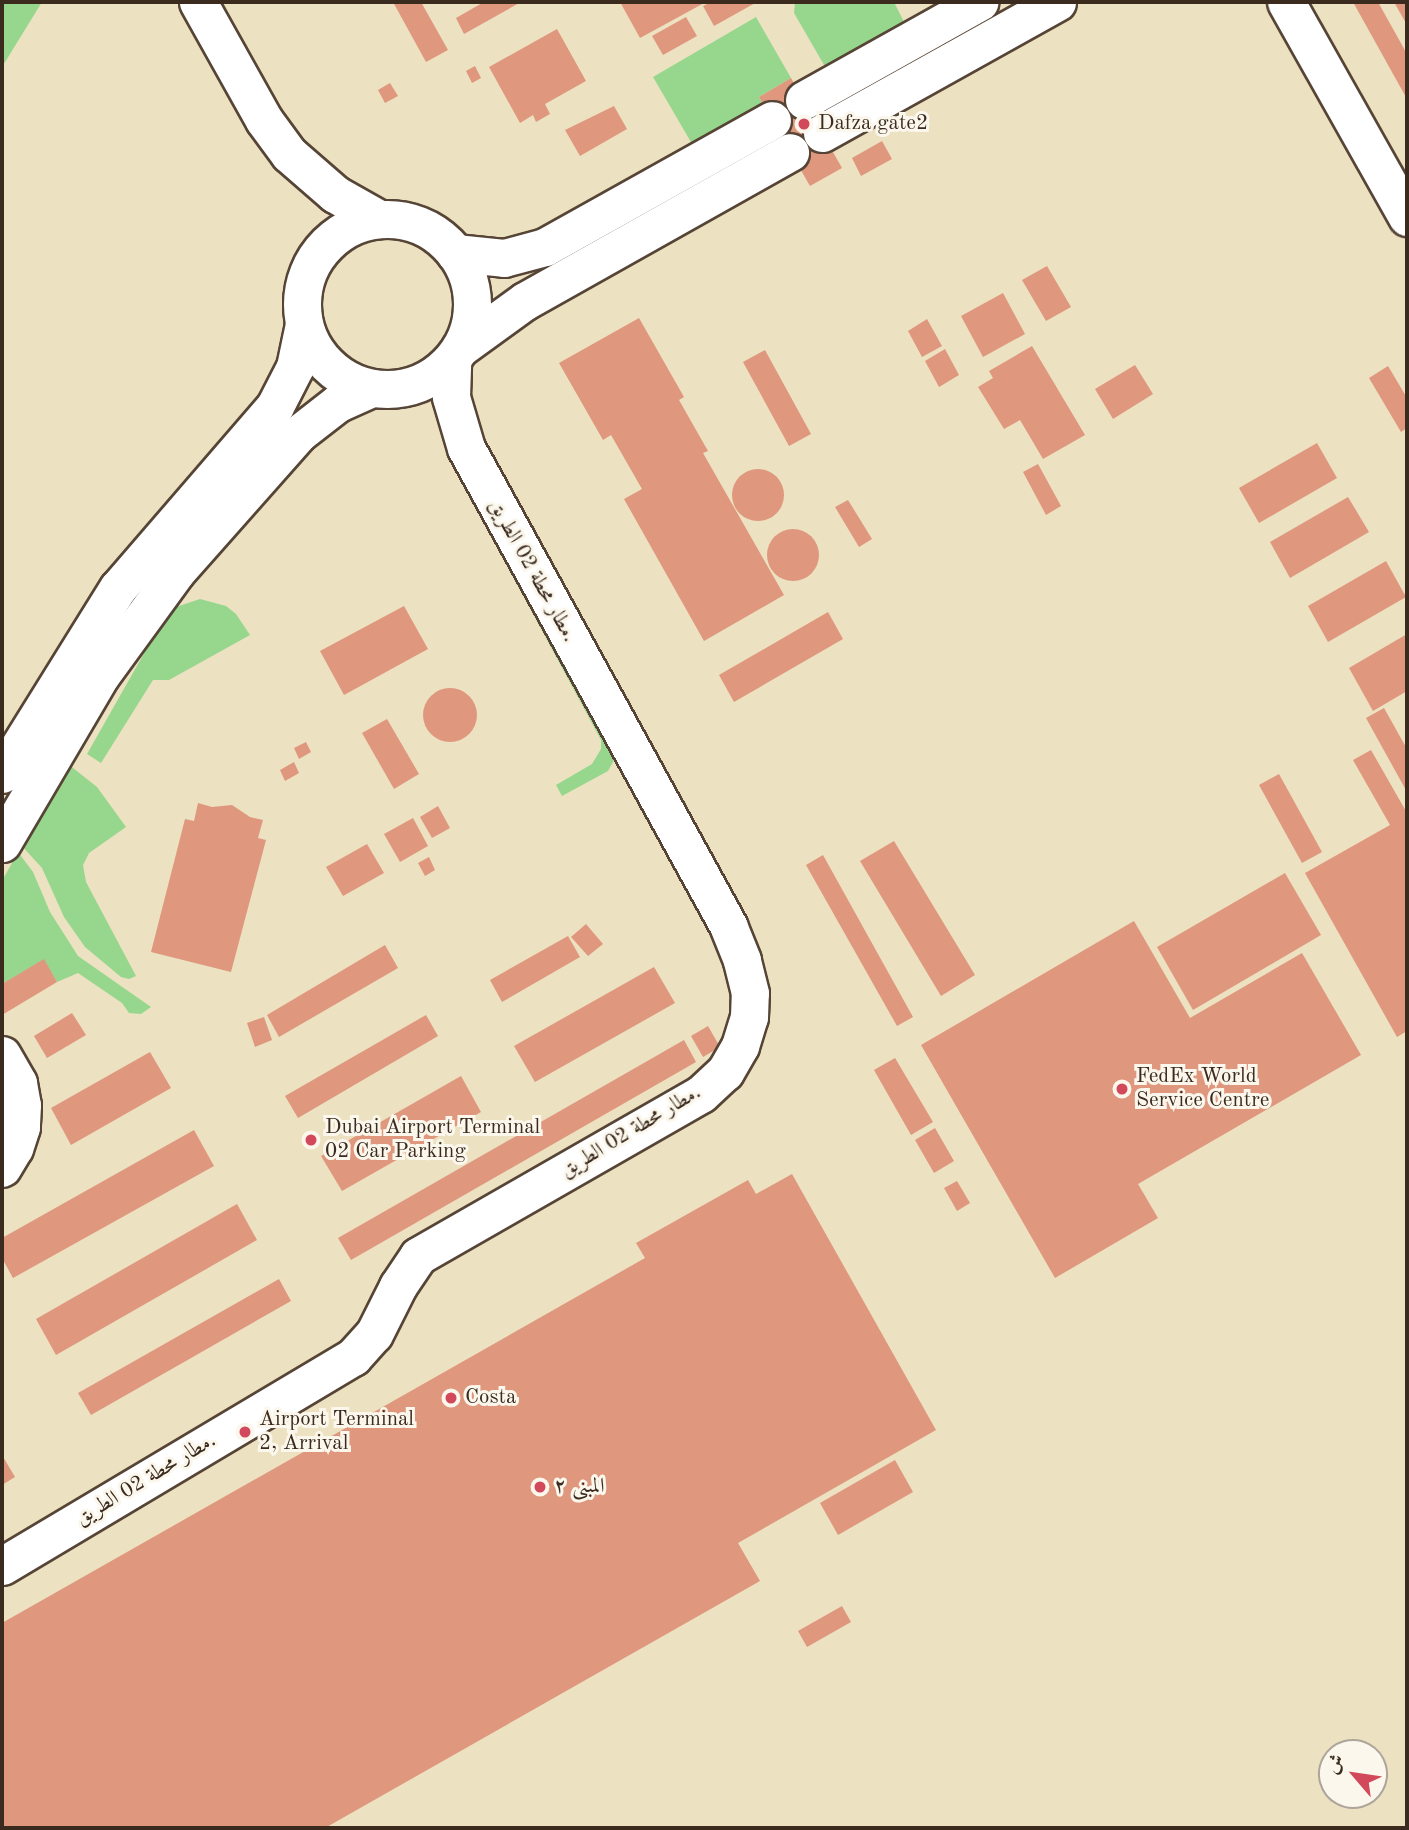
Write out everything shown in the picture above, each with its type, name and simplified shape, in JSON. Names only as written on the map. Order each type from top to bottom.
[{"type":"street","points":[[198,2],[264,120],[289,154],[335,194],[379,219],[418,225],[440,237],[455,253],[463,265],[472,293],[471,322],[456,354]]},
{"type":"street","points":[[804,100],[979,2]]},
{"type":"street","points":[[822,133],[1057,2]]},
{"type":"street","points":[[1286,2],[1407,217]]},
{"type":"street","points":[[932,28],[951,61]]},
{"type":"street","points":[[455,253],[504,258],[545,247],[772,120]]},
{"type":"street","points":[[716,151],[733,183]]},
{"type":"street","points":[[304,324],[317,354],[328,366],[355,384],[371,388],[407,388],[439,372],[456,354],[525,301],[790,152]]},
{"type":"street","points":[[2,774],[118,588],[275,405],[295,367],[304,324],[304,286],[319,253],[346,230],[379,219]]},
{"type":"street","name":"مطار محطة 02 الطريق.","points":[[2,1566],[353,1357],[374,1334],[398,1286],[418,1256],[701,1094],[725,1072],[740,1046],[749,1017],[750,993],[743,960],[729,927],[466,448],[451,397],[456,354]]},
{"type":"street","points":[[2,843],[101,675],[169,581],[298,434],[338,403],[371,388]]},
{"type":"street","points":[[2,1055],[18,1083],[22,1105],[21,1127],[14,1148],[2,1168]]},
{"type":"green space","points":[[2,2],[42,2],[2,67]]},
{"type":"green space","points":[[795,2],[894,2],[906,26],[831,77],[794,13]]},
{"type":"green space","points":[[756,17],[791,78],[759,97],[765,108],[695,149],[653,77]]},
{"type":"green space","points":[[483,494],[618,753],[608,771],[562,796],[556,785],[592,764],[601,749],[601,740],[472,501]]},
{"type":"green space","points":[[200,599],[226,606],[236,614],[250,635],[169,680],[153,680],[101,763],[87,754],[163,620],[176,607]]},
{"type":"green space","points":[[68,764],[97,787],[126,827],[89,853],[83,865],[86,882],[136,976],[129,979],[121,977],[85,947],[64,917],[42,868],[21,845]]},
{"type":"green space","points":[[18,852],[33,872],[50,912],[78,956],[151,1007],[141,1014],[129,1013],[122,1003],[78,973],[57,982],[44,960],[2,984],[2,881]]},
{"type":"building","points":[[393,2],[421,2],[448,50],[426,62]]},
{"type":"building","points":[[484,2],[521,2],[464,34],[456,18]]},
{"type":"building","points":[[620,2],[706,2],[640,38]]},
{"type":"building","points":[[711,2],[757,2],[714,26],[703,6]]},
{"type":"building","points":[[1353,2],[1378,2],[1407,54],[1407,99]]},
{"type":"building","points":[[1394,2],[1407,2],[1407,25]]},
{"type":"building","points":[[686,17],[697,36],[663,55],[652,36]]},
{"type":"building","points":[[557,29],[586,81],[545,104],[550,114],[536,122],[533,115],[520,123],[489,67]]},
{"type":"building","points":[[475,66],[481,78],[472,83],[466,71]]},
{"type":"building","points":[[791,78],[842,168],[810,186],[759,97]]},
{"type":"building","points":[[390,83],[398,96],[385,103],[378,90]]},
{"type":"building","points":[[614,106],[627,129],[580,156],[565,130]]},
{"type":"building","points":[[882,141],[892,159],[861,176],[852,158]]},
{"type":"building","points":[[1047,266],[1071,307],[1046,321],[1022,280]]},
{"type":"building","points":[[1003,293],[1025,334],[983,357],[961,316]]},
{"type":"building","points":[[639,318],[684,397],[679,400],[708,451],[703,453],[784,595],[704,641],[624,499],[642,489],[611,435],[603,440],[559,363]]},
{"type":"building","points":[[927,319],[942,346],[922,357],[908,331]]},
{"type":"building","points":[[1032,346],[1085,435],[1043,459],[1020,420],[1004,429],[978,387],[993,378],[989,371]]},
{"type":"building","points":[[945,349],[959,375],[939,387],[925,361]]},
{"type":"building","points":[[765,350],[811,434],[789,446],[743,362]]},
{"type":"building","points":[[1135,365],[1153,394],[1113,419],[1095,389]]},
{"type":"building","points":[[1388,366],[1407,398],[1407,428],[1401,432],[1369,378]]},
{"type":"building","points":[[1317,443],[1337,478],[1259,523],[1239,488]]},
{"type":"building","points":[[1038,464],[1061,506],[1046,515],[1023,472]]},
{"type":"building","points":[[758,469],[768,471],[776,477],[782,485],[782,505],[776,513],[768,519],[758,521],[748,519],[740,513],[734,505],[732,495],[734,485],[740,477],[748,471]]},
{"type":"building","points":[[1348,497],[1369,532],[1290,578],[1270,542]]},
{"type":"building","points":[[848,500],[872,539],[859,547],[835,507]]},
{"type":"building","points":[[793,529],[803,531],[811,537],[817,545],[817,565],[811,573],[803,579],[793,581],[783,579],[775,573],[769,565],[767,555],[769,545],[775,537],[783,531]]},
{"type":"building","points":[[1386,561],[1406,597],[1328,642],[1308,606]]},
{"type":"building","points":[[404,606],[428,649],[344,695],[320,651]]},
{"type":"building","points":[[828,612],[843,639],[734,702],[719,675]]},
{"type":"building","points":[[1407,634],[1407,691],[1373,711],[1349,668]]},
{"type":"building","points":[[450,688],[469,696],[477,715],[469,734],[450,742],[431,734],[423,715],[431,696]]},
{"type":"building","points":[[1384,708],[1407,749],[1407,792],[1366,718]]},
{"type":"building","points":[[387,719],[419,774],[394,789],[362,733]]},
{"type":"building","points":[[306,742],[311,752],[299,759],[294,748]]},
{"type":"building","points":[[1371,750],[1407,813],[1407,1031],[1397,1037],[1305,873],[1390,825],[1353,760]]},
{"type":"building","points":[[294,762],[299,773],[285,781],[280,770]]},
{"type":"building","points":[[1279,774],[1322,852],[1302,863],[1259,785]]},
{"type":"building","points":[[198,803],[212,807],[232,805],[250,817],[263,820],[258,838],[266,840],[231,972],[151,952],[185,819],[194,821]]},
{"type":"building","points":[[438,806],[450,828],[432,838],[420,817]]},
{"type":"building","points":[[413,818],[428,846],[400,862],[384,834]]},
{"type":"building","points":[[894,841],[975,975],[941,996],[860,861]]},
{"type":"building","points":[[367,844],[384,873],[343,896],[326,867]]},
{"type":"building","points":[[823,855],[913,1017],[897,1026],[806,865]]},
{"type":"building","points":[[429,857],[435,870],[425,876],[418,863]]},
{"type":"building","points":[[1285,873],[1321,935],[1193,1010],[1157,947]]},
{"type":"building","points":[[1134,921],[1190,1018],[1302,953],[1361,1055],[1138,1184],[1158,1218],[1055,1278],[921,1045]]},
{"type":"building","points":[[586,924],[603,944],[588,956],[571,937]]},
{"type":"building","points":[[568,936],[580,957],[502,1002],[490,980]]},
{"type":"building","points":[[385,945],[398,968],[279,1037],[267,1015]]},
{"type":"building","points":[[44,959],[57,982],[2,1015],[2,984]]},
{"type":"building","points":[[654,967],[675,1003],[535,1082],[514,1046]]},
{"type":"building","points":[[72,1013],[86,1035],[47,1058],[34,1036]]},
{"type":"building","points":[[426,1015],[438,1036],[298,1118],[285,1096]]},
{"type":"building","points":[[264,1017],[272,1040],[255,1047],[247,1023]]},
{"type":"building","points":[[708,1026],[720,1047],[703,1057],[691,1036]]},
{"type":"building","points":[[684,1040],[696,1062],[351,1260],[338,1238]]},
{"type":"building","points":[[150,1052],[171,1088],[71,1145],[51,1108]]},
{"type":"building","points":[[895,1058],[933,1122],[911,1135],[874,1070]]},
{"type":"building","points":[[461,1076],[481,1112],[342,1191],[321,1156]]},
{"type":"building","points":[[935,1128],[954,1161],[934,1173],[915,1140]]},
{"type":"building","points":[[194,1130],[214,1166],[13,1278],[2,1258],[2,1238]]},
{"type":"building","name":"المبنى ٢","points":[[792,1174],[936,1430],[738,1543],[760,1581],[325,1828],[2,1828],[2,1623],[645,1258],[636,1243],[748,1180],[756,1194]]},
{"type":"building","points":[[957,1181],[970,1203],[957,1211],[944,1188]]},
{"type":"building","points":[[237,1204],[257,1240],[56,1355],[36,1319]]},
{"type":"building","points":[[279,1279],[291,1301],[91,1415],[78,1393]]},
{"type":"building","points":[[2,1455],[15,1477],[2,1485]]},
{"type":"building","points":[[895,1460],[913,1492],[838,1535],[820,1503]]},
{"type":"building","points":[[842,1606],[851,1622],[807,1647],[798,1631]]},
{"type":"place","name":"Dafza gate2","points":[[804,124]]},
{"type":"place","name":"FedEx World Service Centre","points":[[1122,1089]]},
{"type":"place","name":"Dubai Airport Terminal 02 Car Parking","points":[[311,1140]]},
{"type":"place","name":"Costa","points":[[451,1398]]},
{"type":"place","name":"Airport Terminal 2, Arrival","points":[[245,1432]]},
{"type":"place","name":"المبنى ٢","points":[[540,1487]]}]
